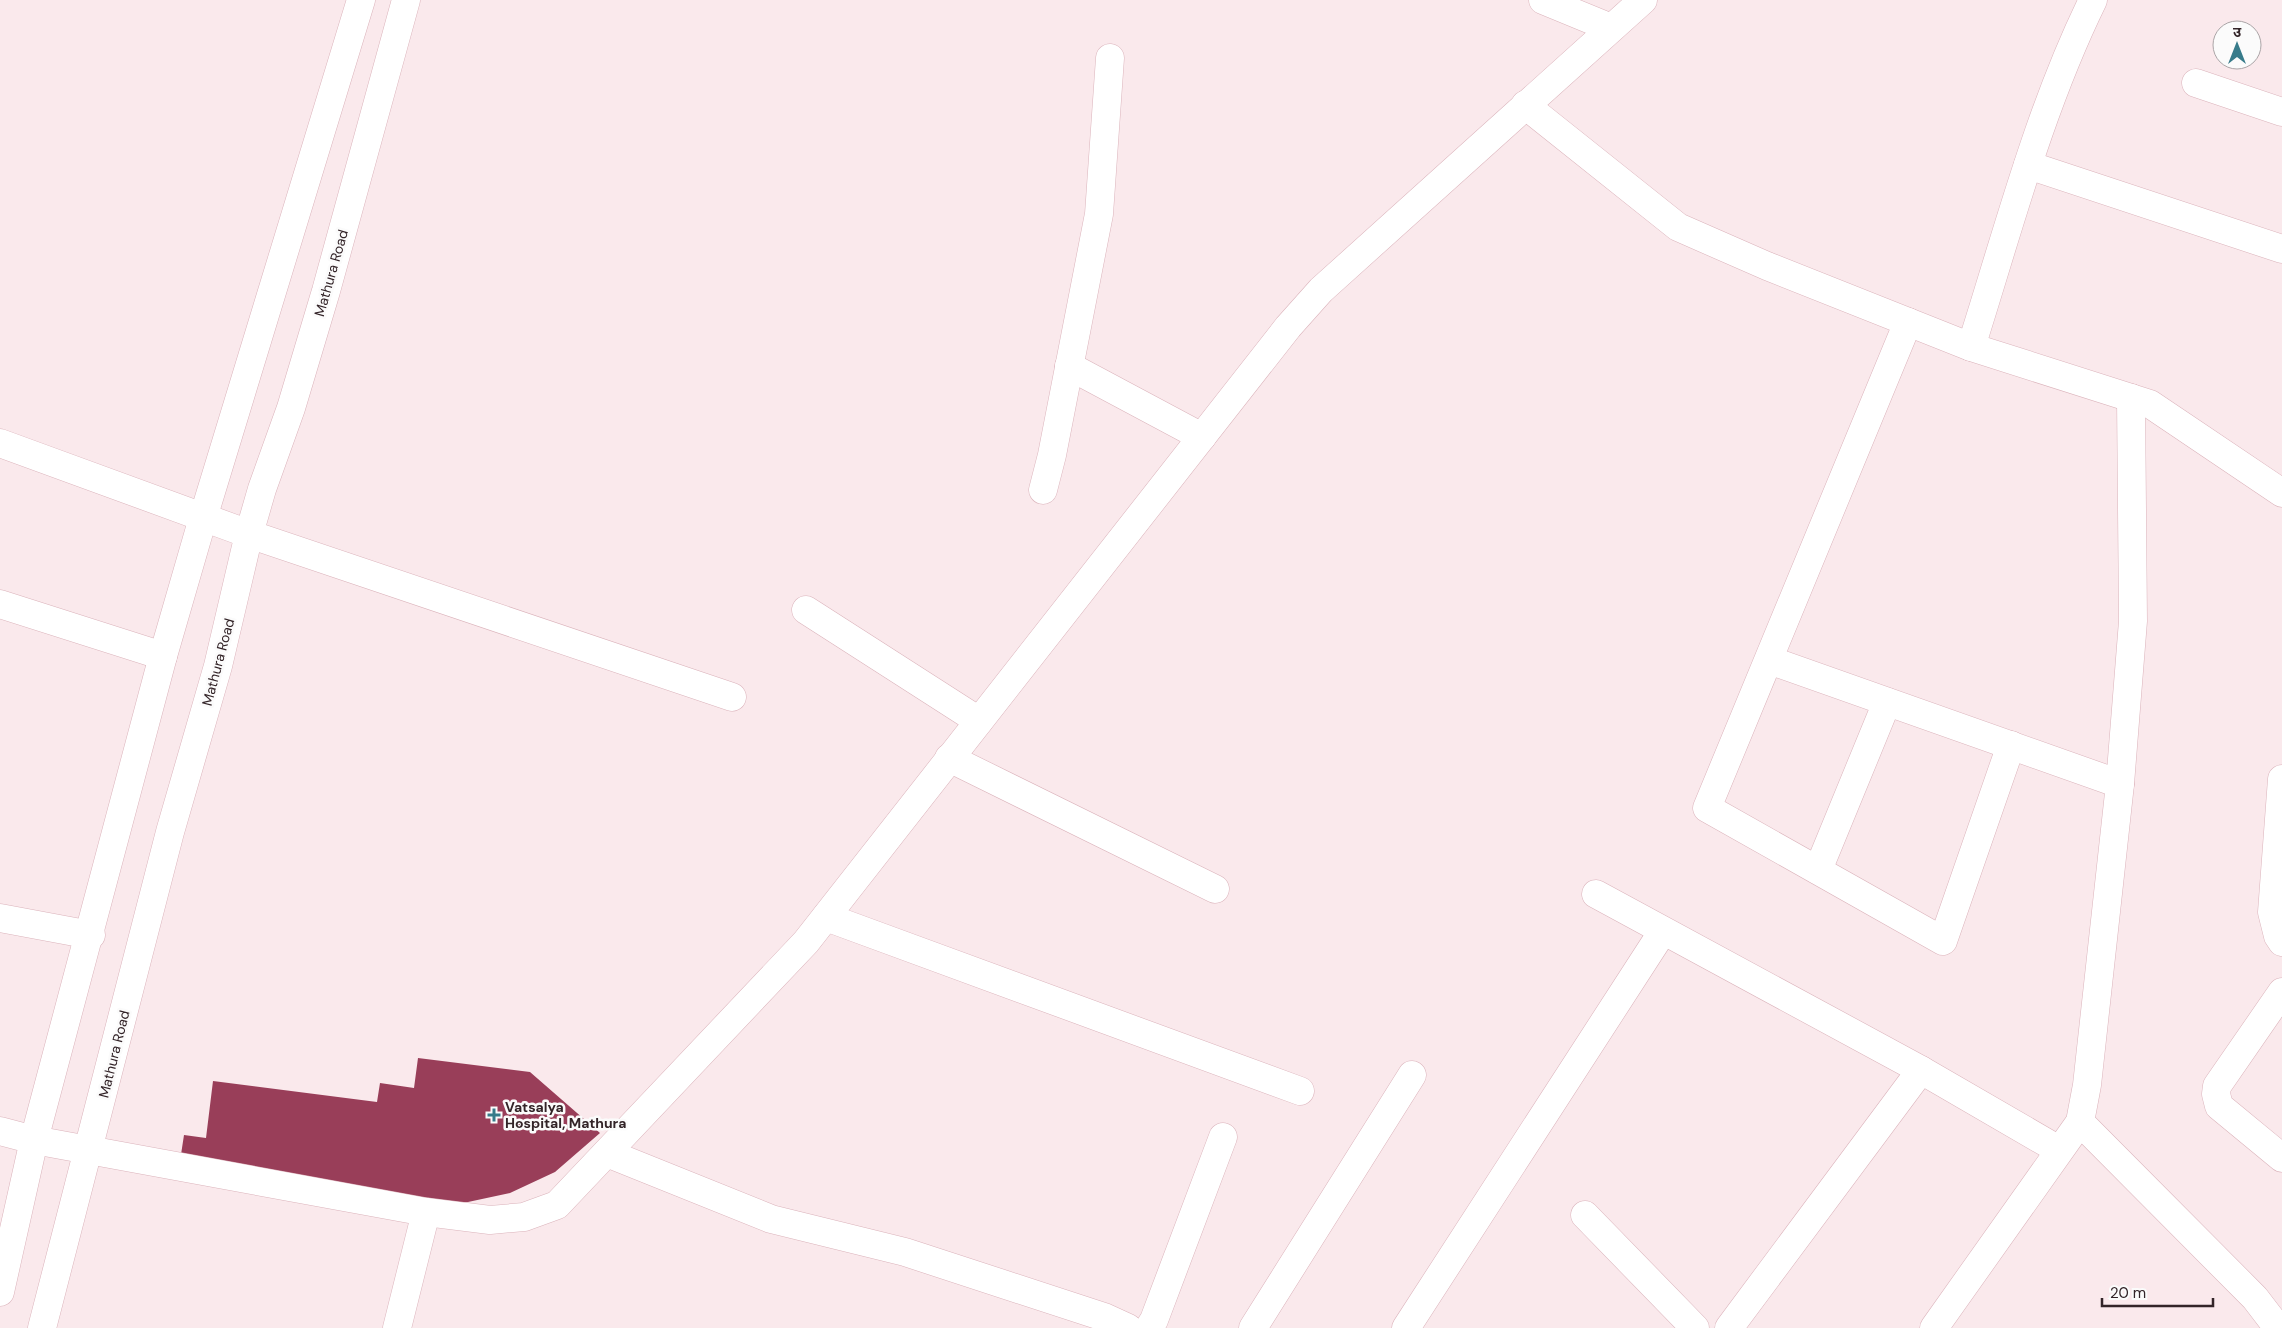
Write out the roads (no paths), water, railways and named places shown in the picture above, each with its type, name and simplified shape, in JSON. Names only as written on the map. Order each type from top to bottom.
[{"type":"street","points":[[0,1292],[34,1140],[163,656],[203,518],[362,0]]},
{"type":"street","name":"Mathura Road","points":[[42,1328],[90,1150],[170,832],[218,666],[249,534],[262,489],[291,408],[406,0]]},
{"type":"street","points":[[1543,0],[1611,28]]},
{"type":"street","points":[[0,1131],[34,1140],[426,1212],[490,1220],[524,1217],[557,1205],[806,942],[1288,327],[1321,290],[1643,0]]},
{"type":"street","points":[[1971,347],[2028,165],[2069,49],[2093,0]]},
{"type":"street","points":[[1043,490],[1099,214],[1110,58]]},
{"type":"street","points":[[2196,83],[2282,112]]},
{"type":"street","points":[[1525,106],[1678,226],[1767,266],[1971,347],[2150,404],[2282,493]]},
{"type":"street","points":[[2028,165],[2282,249]]},
{"type":"street","points":[[1908,322],[1707,808],[1943,941],[2011,745]]},
{"type":"street","points":[[1069,366],[1202,437]]},
{"type":"street","points":[[1934,1328],[2080,1122],[2087,1085],[2120,784],[2132,621],[2131,398]]},
{"type":"street","points":[[0,443],[249,534],[732,697]]},
{"type":"street","points":[[0,604],[163,656]]},
{"type":"street","points":[[806,610],[979,721]]},
{"type":"street","points":[[1769,660],[2120,784]]},
{"type":"street","points":[[1818,870],[1888,702]]},
{"type":"street","points":[[949,758],[1214,889]]},
{"type":"street","points":[[2282,779],[2272,912],[2278,936],[2282,942]]},
{"type":"street","points":[[1596,894],[1920,1070],[2059,1150]]},
{"type":"street","points":[[826,917],[1300,1091]]},
{"type":"street","points":[[0,918],[90,935]]},
{"type":"street","points":[[1406,1328],[1663,931]]},
{"type":"street","points":[[2282,992],[2217,1086],[2216,1094],[2219,1106],[2282,1158]]},
{"type":"street","points":[[1729,1328],[1920,1070]]},
{"type":"street","points":[[1253,1328],[1412,1075]]},
{"type":"street","points":[[2080,1122],[2255,1298],[2278,1328]]},
{"type":"street","points":[[1149,1328],[1223,1137]]},
{"type":"street","points":[[607,1152],[771,1219],[905,1252],[1111,1324]]},
{"type":"street","points":[[397,1328],[426,1212]]},
{"type":"street","points":[[1585,1215],[1695,1328]]},
{"type":"place","name":"Vatsalya Hospital, Mathura","points":[[494,1115]]}]
